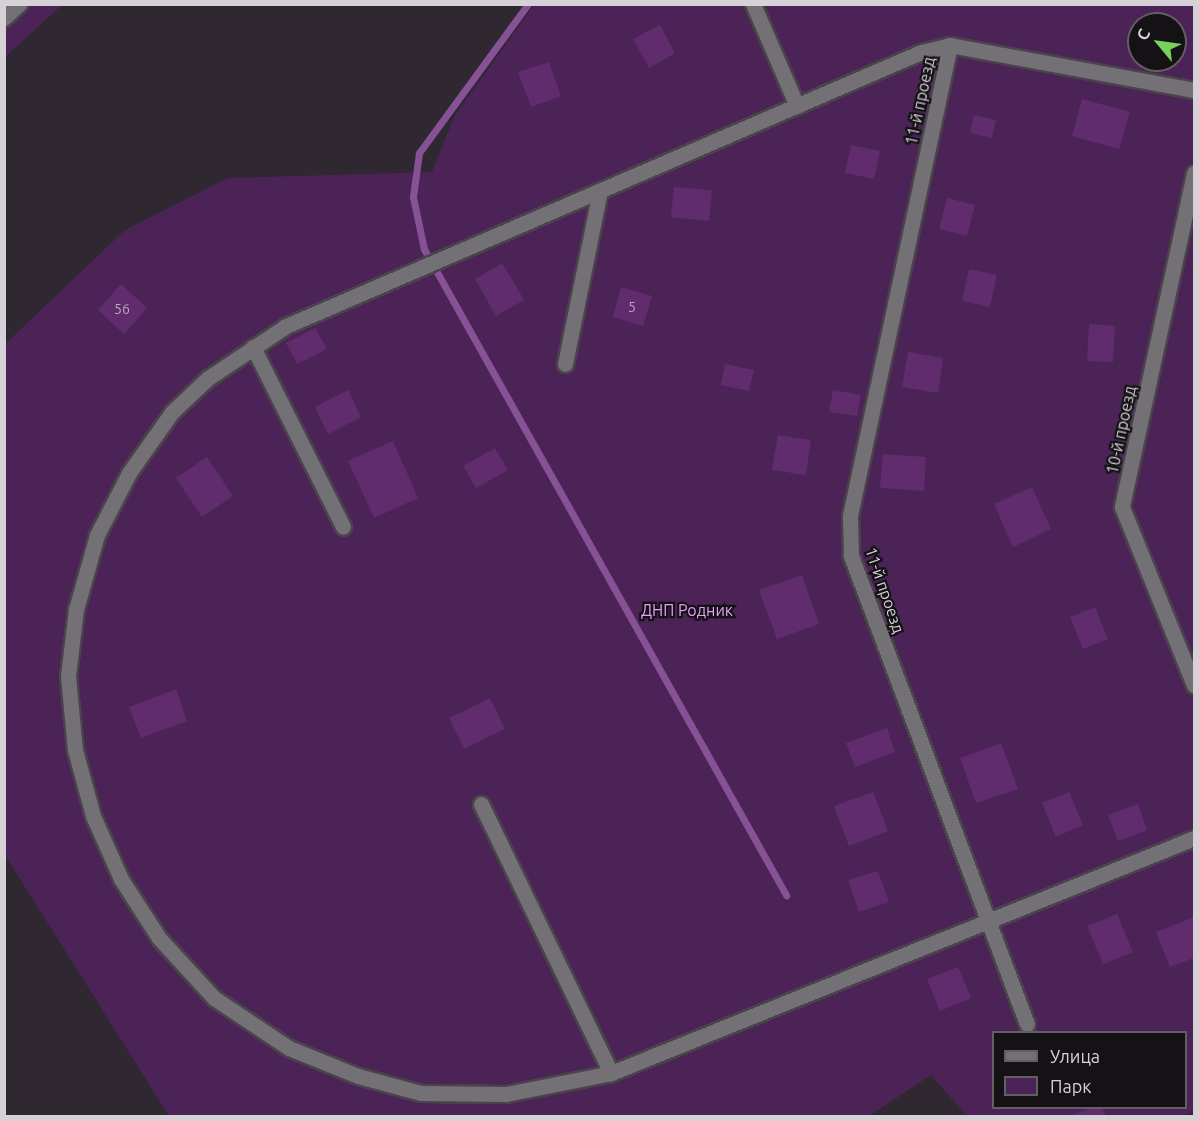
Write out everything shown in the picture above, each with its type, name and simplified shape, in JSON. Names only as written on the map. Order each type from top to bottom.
[{"type":"street","points":[[4,18],[19,4]]},
{"type":"street","points":[[753,4],[797,105]]},
{"type":"street","points":[[1194,90],[950,45],[921,52],[286,326],[208,378],[172,412],[129,473],[97,535],[76,609],[68,676],[75,750],[93,816],[121,879],[159,938],[214,998],[289,1048],[358,1076],[422,1094],[506,1094],[611,1072],[1194,838]]},
{"type":"street","name":"11-й проезд","points":[[950,45],[850,516],[850,556],[1027,1024]]},
{"type":"street","name":"10-й проезд","points":[[1194,173],[1122,507],[1194,685]]},
{"type":"street","points":[[565,364],[600,190]]},
{"type":"street","points":[[253,347],[343,527]]},
{"type":"street","points":[[481,804],[611,1072]]},
{"type":"green space","points":[[5,5],[62,5],[5,57]]},
{"type":"green space","name":"ДНП Родник","points":[[534,5],[1194,5],[1194,1112],[1180,1116],[967,1116],[931,1075],[869,1116],[169,1116],[5,855],[5,344],[125,230],[228,178],[432,172],[455,115]]},
{"type":"building","points":[[660,25],[675,53],[649,68],[633,39]]},
{"type":"building","points":[[549,62],[561,96],[531,107],[518,72]]},
{"type":"building","points":[[1082,99],[1130,112],[1119,149],[1072,136]]},
{"type":"building","points":[[974,115],[996,120],[992,138],[970,133]]},
{"type":"building","points":[[851,145],[880,151],[874,179],[845,173]]},
{"type":"building","points":[[674,187],[712,190],[709,221],[671,217]]},
{"type":"building","points":[[947,198],[975,205],[967,236],[939,229]]},
{"type":"building","points":[[502,263],[524,300],[496,316],[475,279]]},
{"type":"building","points":[[969,269],[997,275],[990,307],[962,301]]},
{"type":"building","points":[[121,284],[147,308],[124,334],[98,310]]},
{"type":"building","points":[[621,287],[652,296],[643,326],[613,317]]},
{"type":"building","points":[[1089,324],[1115,326],[1113,362],[1087,361]]},
{"type":"building","points":[[315,328],[327,349],[297,364],[286,343]]},
{"type":"building","points":[[908,352],[943,358],[938,393],[902,387]]},
{"type":"building","points":[[725,364],[754,370],[749,391],[721,385]]},
{"type":"building","points":[[348,390],[361,417],[328,434],[315,407]]},
{"type":"building","points":[[833,390],[861,395],[857,416],[829,412]]},
{"type":"building","points":[[778,435],[811,440],[806,475],[772,470]]},
{"type":"building","points":[[393,441],[418,498],[374,518],[348,461]]},
{"type":"building","points":[[495,448],[508,470],[476,488],[463,466]]},
{"type":"building","points":[[883,454],[926,457],[924,491],[880,488]]},
{"type":"building","points":[[207,457],[233,496],[202,517],[176,478]]},
{"type":"building","points":[[1032,487],[1051,529],[1013,547],[994,504]]},
{"type":"building","points":[[802,575],[819,624],[777,639],[759,590]]},
{"type":"building","points":[[1095,607],[1108,639],[1083,649],[1070,617]]},
{"type":"building","points":[[176,689],[187,721],[141,738],[129,707]]},
{"type":"building","points":[[490,698],[505,729],[464,749],[449,718]]},
{"type":"building","points":[[887,728],[895,752],[855,767],[846,743]]},
{"type":"building","points":[[1001,743],[1018,789],[976,803],[960,758]]},
{"type":"building","points":[[873,792],[888,831],[849,846],[834,806]]},
{"type":"building","points":[[1069,792],[1083,825],[1056,837],[1042,803]]},
{"type":"building","points":[[1138,804],[1147,830],[1118,841],[1108,815]]},
{"type":"building","points":[[878,871],[889,902],[859,912],[848,880]]},
{"type":"building","points":[[1117,914],[1133,952],[1103,964],[1087,926]]},
{"type":"building","points":[[1194,917],[1194,958],[1170,967],[1156,932]]},
{"type":"building","points":[[958,967],[971,998],[940,1011],[927,979]]},
{"type":"building","points":[[1088,1109],[1102,1109],[1106,1116],[1070,1116]]},
{"type":"waterway","points":[[528,4],[419,153],[413,197],[424,249],[786,895]]}]
